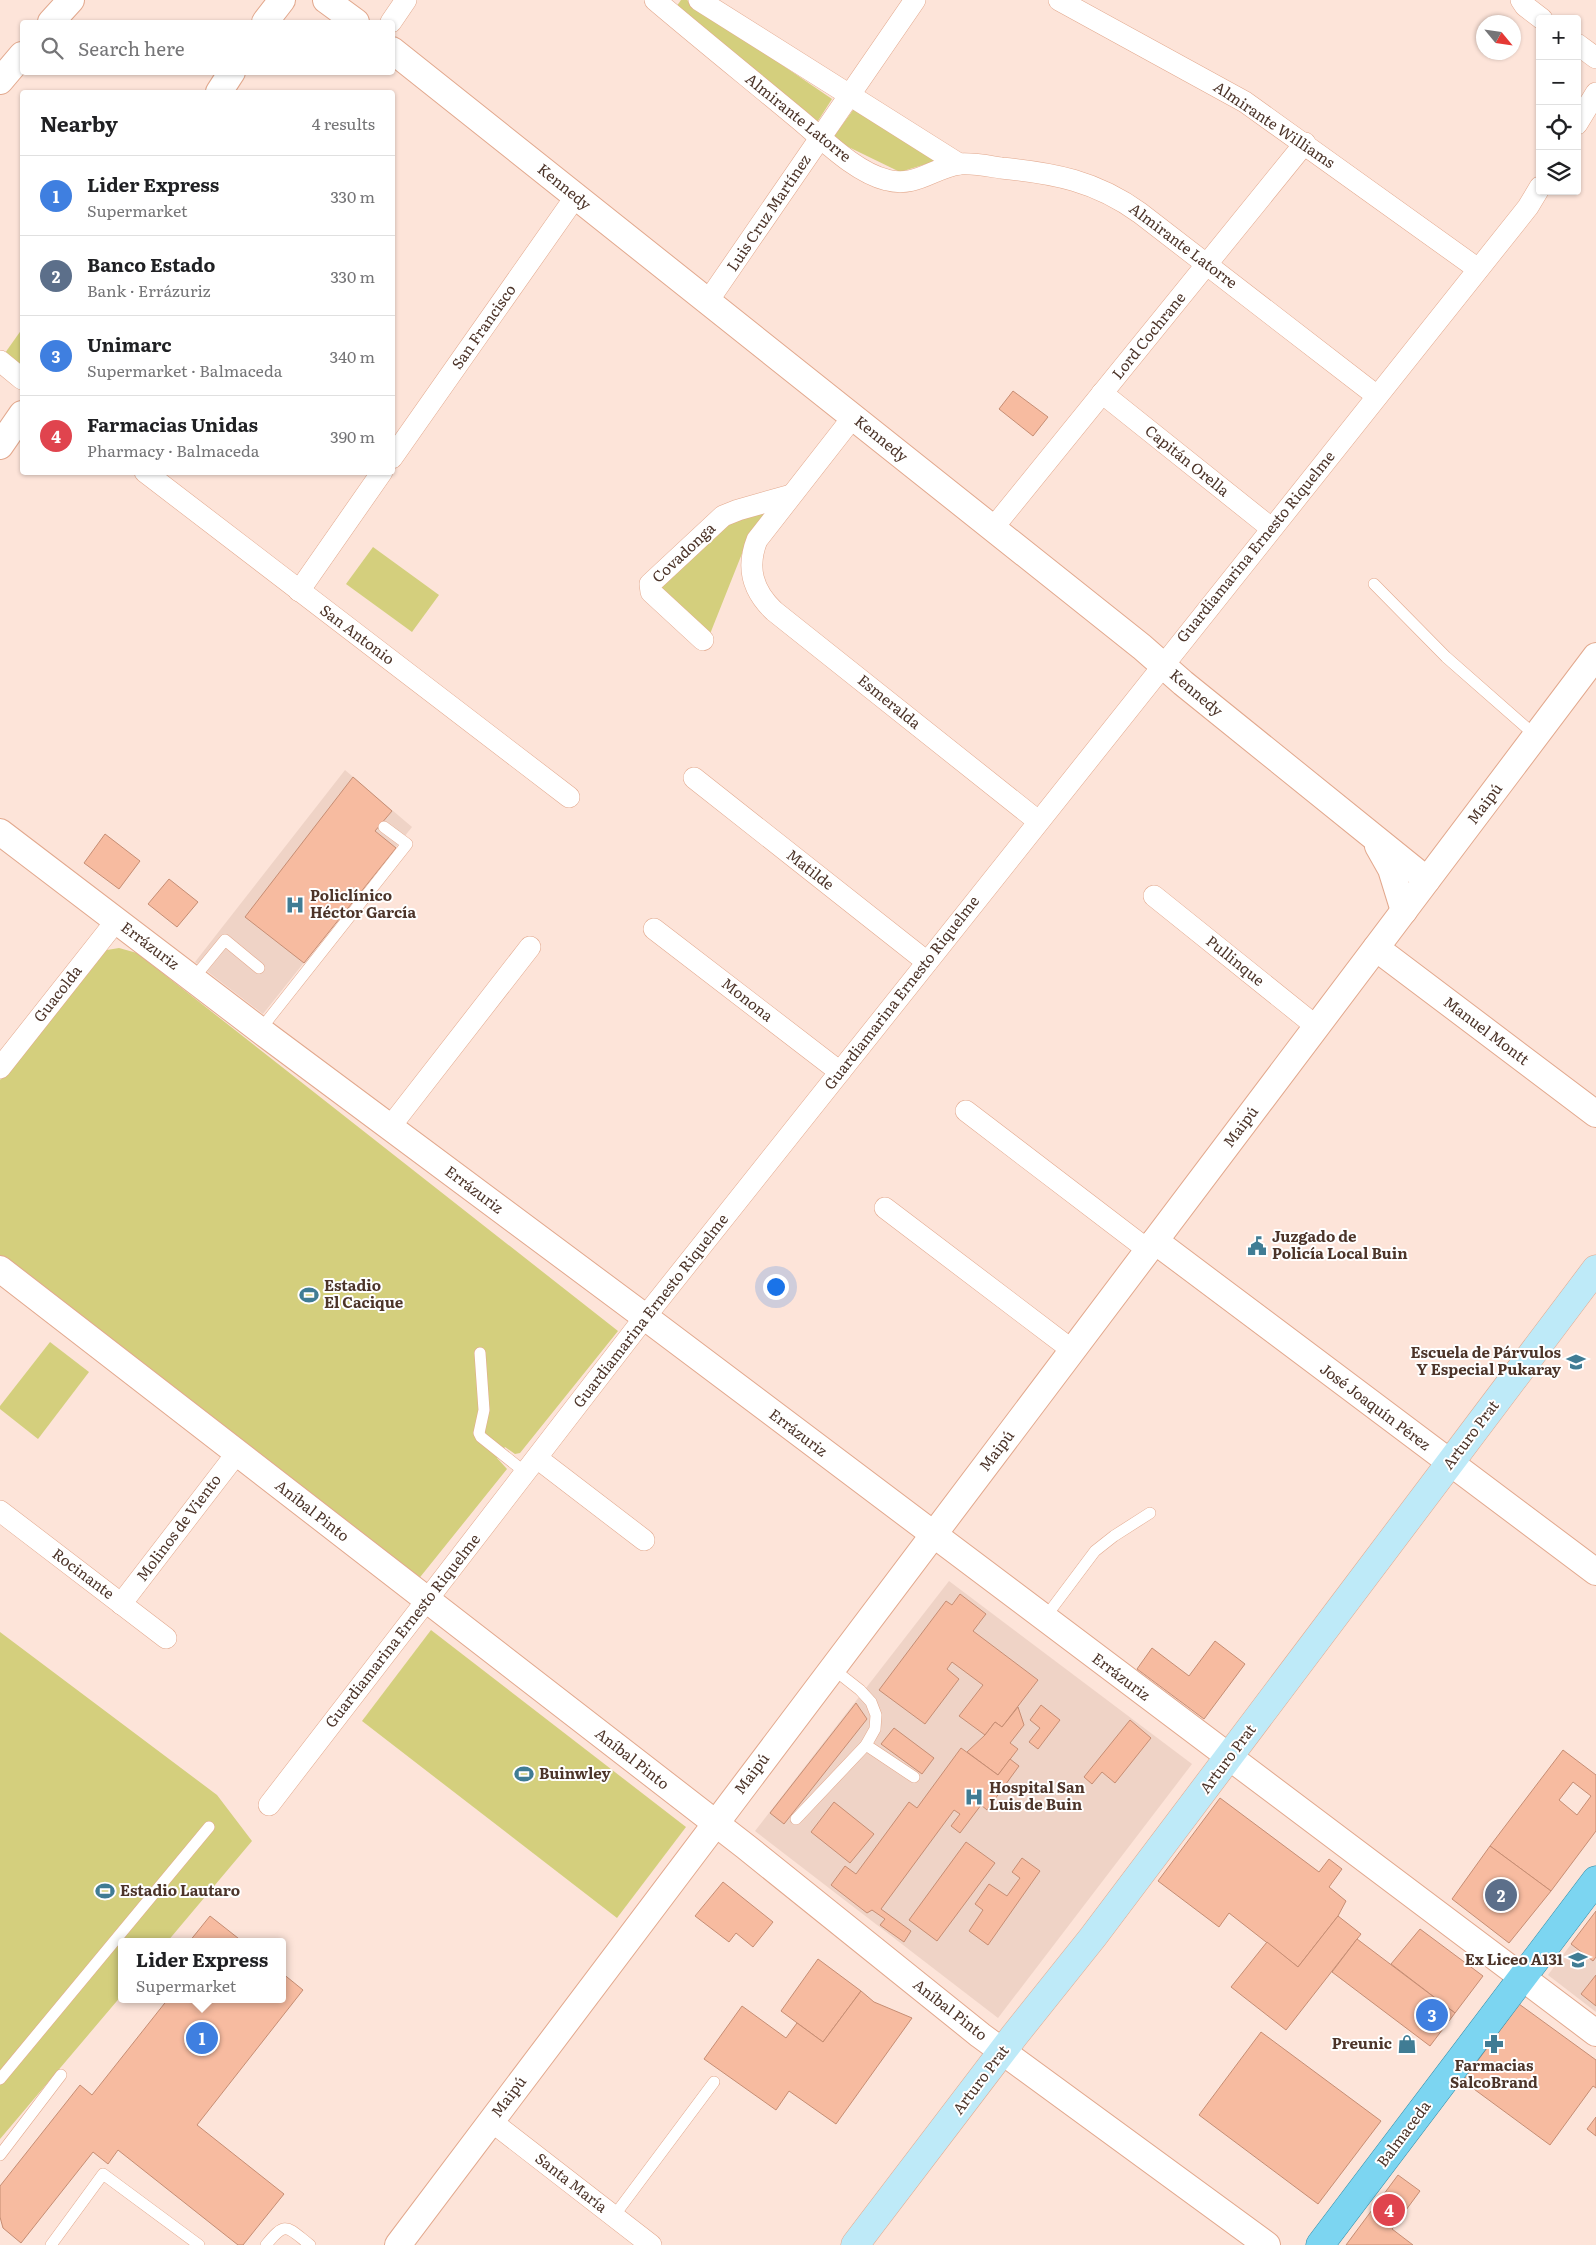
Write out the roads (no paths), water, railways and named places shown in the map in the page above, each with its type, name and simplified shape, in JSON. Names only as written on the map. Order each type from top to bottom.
[{"type":"main road","name":"Arturo Prat","points":[[855,2245],[1229,1758],[1596,1269]]},
{"type":"main road","name":"Balmaceda","points":[[1320,2245],[1596,1880]]},
{"type":"street","points":[[53,20],[71,0]]},
{"type":"street","points":[[267,20],[282,0]]},
{"type":"street","points":[[326,0],[353,20]]},
{"type":"street","points":[[392,20],[406,0]]},
{"type":"street","name":"Almirante Latorre","points":[[654,0],[866,172],[888,181],[912,181],[959,164],[1028,171],[1089,184],[1123,201],[1377,396]]},
{"type":"street","name":"Almirante Latorre","points":[[699,0],[959,164]]},
{"type":"street","name":"Luis Cruz Martínez","points":[[708,301],[915,0]]},
{"type":"street","name":"Almirante Williams","points":[[1059,0],[1246,102],[1478,269]]},
{"type":"street","points":[[1521,0],[1525,6],[1537,15]]},
{"type":"street","points":[[1581,47],[1596,58]]},
{"type":"street","name":"Kennedy","points":[[395,52],[993,528],[1427,880]]},
{"type":"street","points":[[0,81],[20,57]]},
{"type":"street","points":[[220,90],[230,75]]},
{"type":"street","points":[[1581,117],[1596,93]]},
{"type":"street","name":"Lord Cochrane","points":[[993,528],[1305,143]]},
{"type":"street","name":"Guardiamarina Ernesto Riquelme","points":[[269,1805],[645,1318],[1038,821],[1528,207],[1536,194]]},
{"type":"street","name":"San Francisco","points":[[395,454],[576,196]]},
{"type":"street","points":[[0,361],[20,376]]},
{"type":"street","name":"Capitán Orella","points":[[1102,393],[1272,528]]},
{"type":"street","points":[[0,446],[20,417]]},
{"type":"street","points":[[791,495],[853,417]]},
{"type":"street","name":"San Antonio","points":[[149,475],[569,797]]},
{"type":"street","points":[[300,591],[380,475]]},
{"type":"street","name":"Esmeralda","points":[[791,495],[757,540],[753,551],[752,574],[760,595],[774,611],[1038,821]]},
{"type":"street","name":"Covadonga","points":[[703,640],[652,592],[650,584],[723,516],[791,495]]},
{"type":"street","name":"Maipú","points":[[398,2245],[1596,656]]},
{"type":"street","name":"Matilde","points":[[694,778],[927,962]]},
{"type":"street","name":"Errázuriz","points":[[0,832],[260,1030],[1596,2033]]},
{"type":"street","name":"Kennedy","points":[[1366,832],[1391,869],[1404,911]]},
{"type":"street","name":"Pullinque","points":[[1154,896],[1317,1027]]},
{"type":"street","name":"Guacolda","points":[[0,1068],[116,920]]},
{"type":"street","name":"Monona","points":[[654,929],[840,1072]]},
{"type":"street","points":[[390,1127],[530,947]]},
{"type":"street","name":"Manuel Montt","points":[[1376,948],[1596,1114]]},
{"type":"street","points":[[966,1111],[1152,1245]]},
{"type":"street","points":[[885,1208],[1072,1350]]},
{"type":"street","name":"José Joaquín Pérez","points":[[1152,1245],[1450,1462],[1596,1572]]},
{"type":"street","name":"Aníbal Pinto","points":[[0,1269],[715,1823],[980,2035],[1267,2245]]},
{"type":"street","name":"Molinos de Viento","points":[[121,1604],[237,1453]]},
{"type":"street","points":[[531,1465],[644,1540]]},
{"type":"street","name":"Rocinante","points":[[0,1511],[166,1638]]},
{"type":"street","name":"Santa María","points":[[491,2120],[651,2245]]},
{"type":"lane","points":[[1374,584],[1446,657],[1536,736]]},
{"type":"lane","points":[[260,1030],[407,844],[384,827]]},
{"type":"lane","points":[[193,979],[225,940],[259,968]]},
{"type":"lane","points":[[480,1353],[484,1410],[479,1432],[481,1437],[531,1465]]},
{"type":"lane","points":[[1044,1619],[1095,1551],[1114,1536],[1150,1513]]},
{"type":"lane","points":[[796,1819],[866,1746],[875,1729],[874,1708],[860,1690],[832,1668]]},
{"type":"lane","points":[[866,1746],[914,1777]]},
{"type":"lane","points":[[0,2079],[209,1826]]},
{"type":"lane","points":[[0,2155],[62,2076]]},
{"type":"lane","points":[[614,2216],[714,2082]]},
{"type":"lane","points":[[51,2245],[103,2174],[199,2245]]},
{"type":"lane","points":[[266,2245],[283,2228],[291,2230],[310,2245]]},
{"type":"place","name":"Policlínico Héctor García","points":[[295,905]]},
{"type":"place","name":"Juzgado de Policía Local Buin","points":[[1257,1246]]},
{"type":"place","name":"Estadio El Cacique","points":[[309,1295]]},
{"type":"place","name":"Escuela de Párvulos Y Especial Pukaray","points":[[1576,1362]]},
{"type":"place","name":"Buinwley","points":[[524,1774]]},
{"type":"place","name":"Hospital San Luis de Buin","points":[[974,1797]]},
{"type":"place","name":"Estadio Lautaro","points":[[105,1891]]},
{"type":"place","name":"Banco Estado","points":[[1501,1895]]},
{"type":"place","name":"Ex Liceo A131","points":[[1578,1960]]},
{"type":"place","name":"Unimarc","points":[[1432,2015]]},
{"type":"place","name":"Lider Express","points":[[202,2038]]},
{"type":"place","name":"Preunic","points":[[1407,2044]]},
{"type":"place","name":"Farmacias SalcoBrand","points":[[1494,2044]]},
{"type":"place","name":"Farmacias Unidas","points":[[1389,2210]]}]
